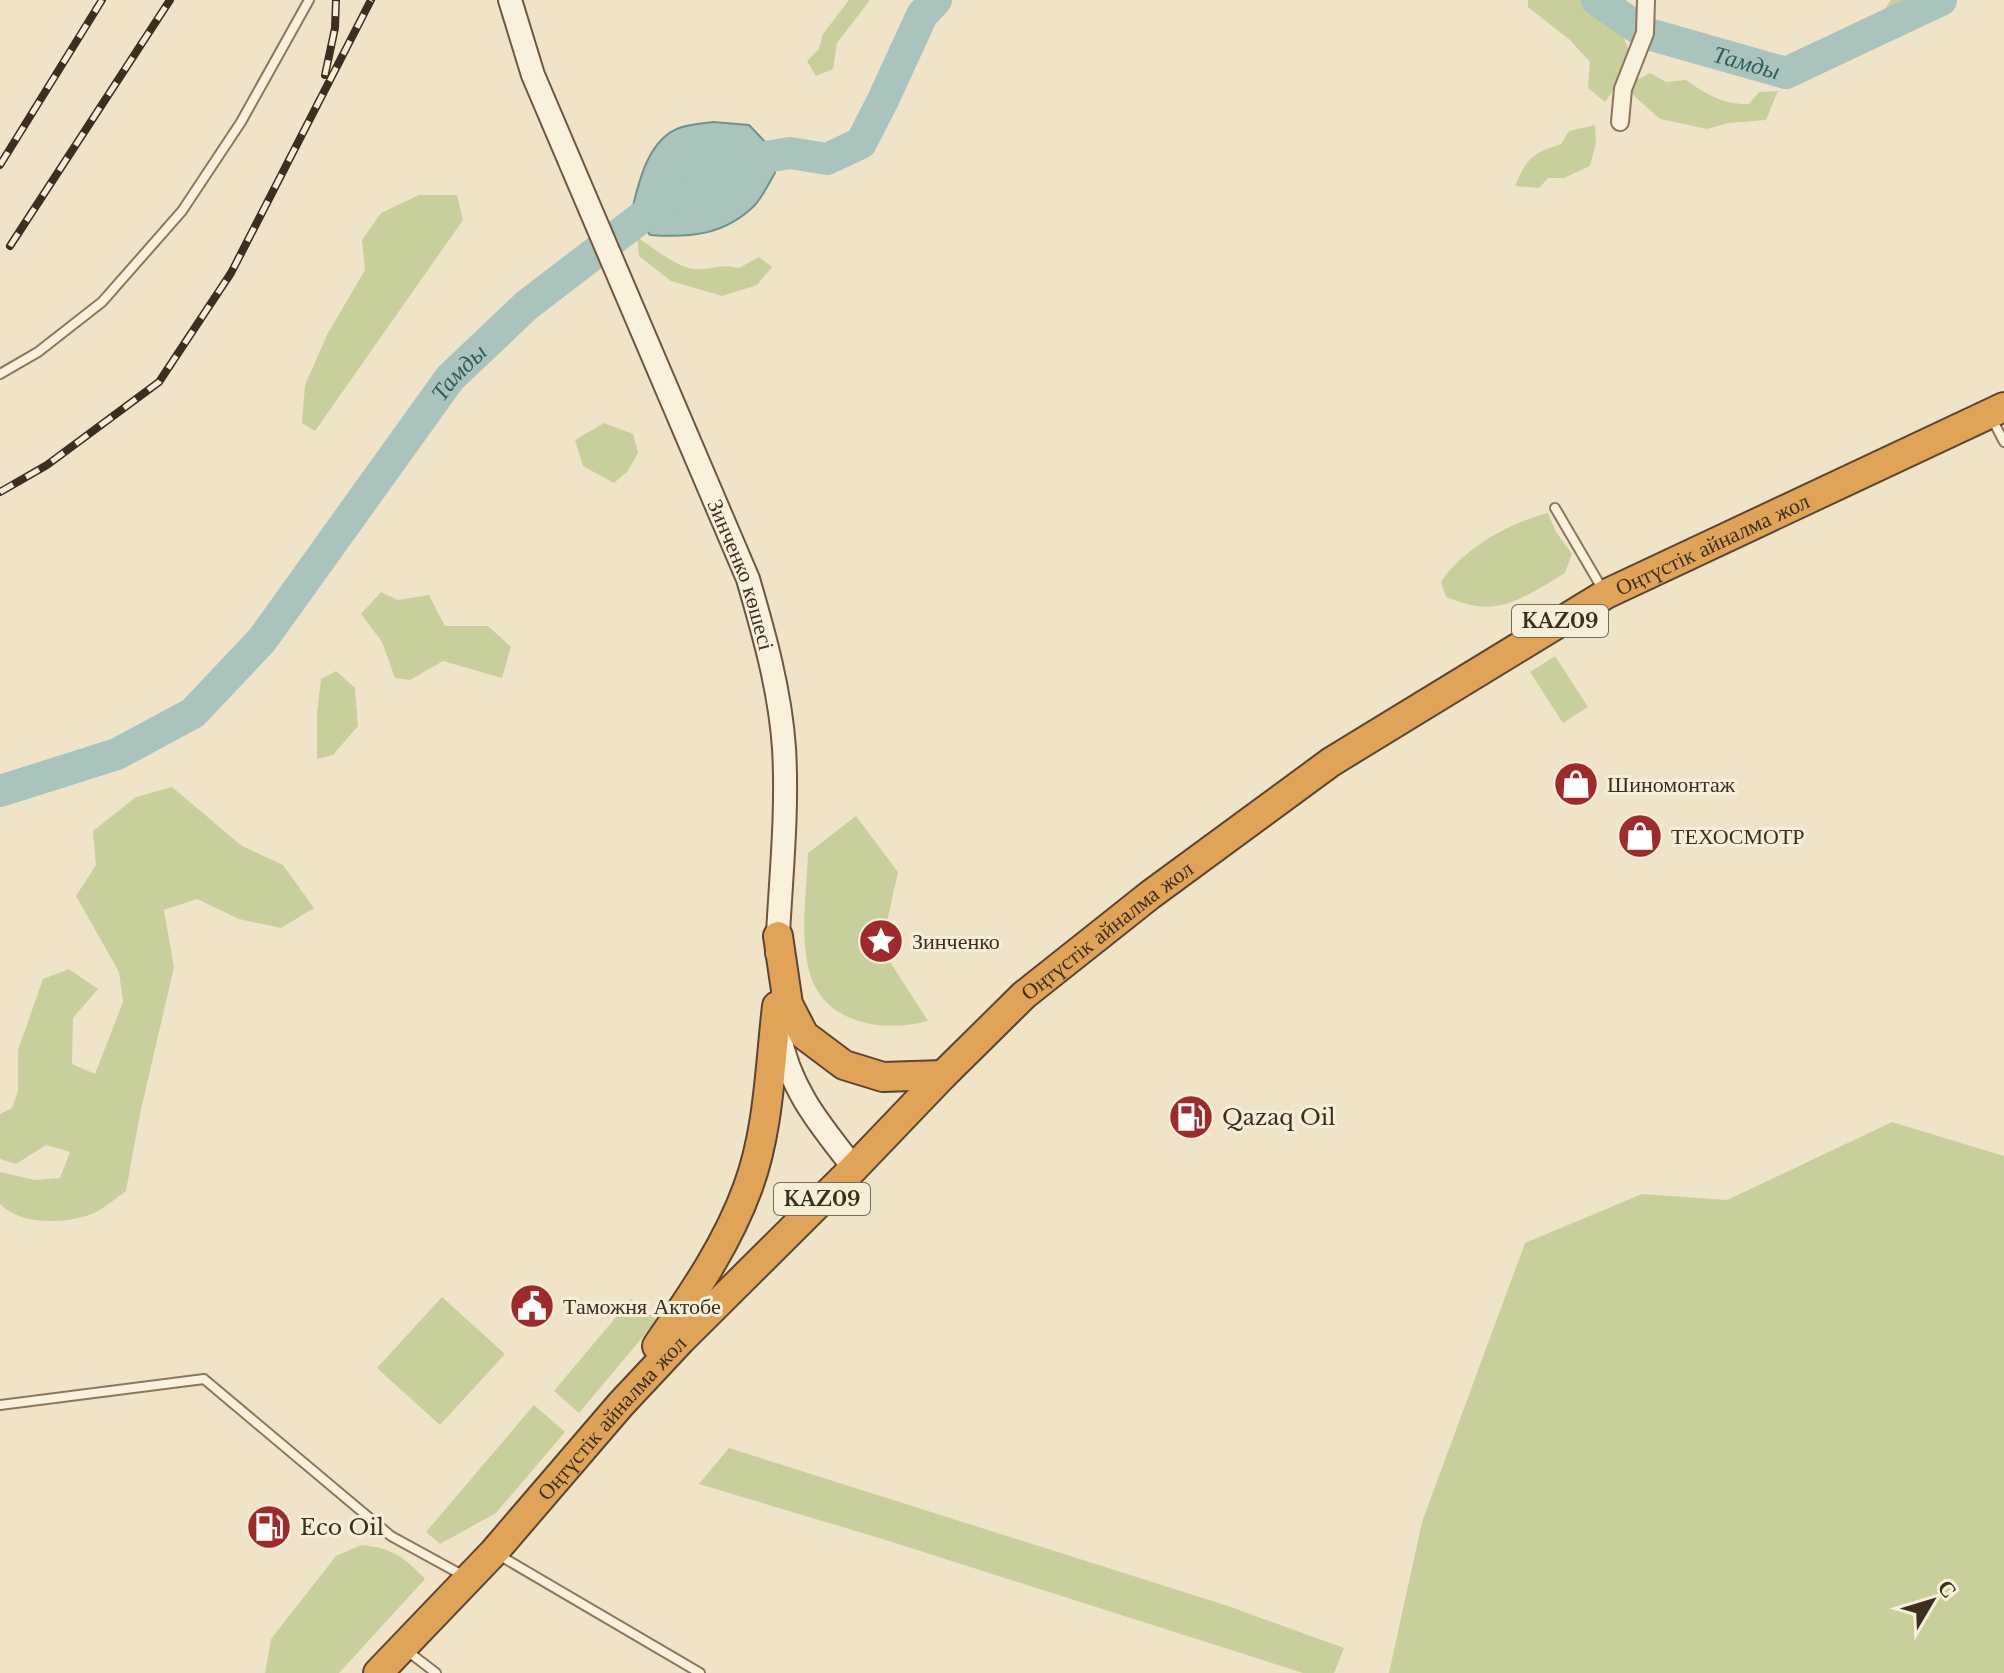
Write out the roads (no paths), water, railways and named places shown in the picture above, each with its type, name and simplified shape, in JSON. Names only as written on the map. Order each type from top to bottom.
[{"type":"highway","name":"Оңтүстік айналма жол","points":[[378,1673],[494,1552],[621,1404],[681,1340],[943,1075],[1024,995],[1150,895],[1331,762],[1606,594],[1997,410]]},
{"type":"highway","points":[[778,936],[788,1004],[804,1035],[844,1065],[883,1077],[943,1075]]},
{"type":"highway","points":[[621,1404],[719,1252],[749,1186],[764,1119],[777,1006]]},
{"type":"main road","name":"Зинченко көшесі","points":[[510,0],[533,75],[748,579],[769,649],[784,748],[783,852],[775,977],[780,1034],[787,1063],[804,1104],[854,1168]]},
{"type":"street","points":[[1620,122],[1623,89],[1645,33],[1646,0]]},
{"type":"lane","points":[[0,374],[38,352],[102,302],[182,211],[241,122],[309,0]]},
{"type":"lane","points":[[1997,410],[2004,442]]},
{"type":"lane","points":[[1555,508],[1606,594]]},
{"type":"lane","points":[[0,1405],[204,1379],[391,1536],[468,1578]]},
{"type":"lane","points":[[494,1552],[700,1673]]},
{"type":"lane","points":[[402,1647],[436,1673]]},
{"type":"water","points":[[713,122],[749,125],[768,145],[775,173],[755,205],[732,223],[693,235],[650,235],[632,210],[647,161],[661,140],[671,132]]},
{"type":"waterway","name":"Тамды","points":[[729,163],[790,153],[827,159],[861,143],[922,15],[936,0]]},
{"type":"waterway","name":"Тамды","points":[[1597,0],[1645,33],[1786,73],[1941,0]]},
{"type":"waterway","name":"Тамды","points":[[0,791],[117,754],[193,713],[262,640],[450,378],[527,305],[672,194]]},
{"type":"railway","points":[[0,165],[102,0]]},
{"type":"railway","points":[[10,246],[170,0]]},
{"type":"railway","points":[[325,75],[335,28],[336,0]]},
{"type":"railway","points":[[0,492],[47,465],[159,382],[231,273],[371,0]]},
{"type":"place","name":"Шиномонтаж","points":[[1576,784]]},
{"type":"place","name":"ТЕХОСМОТР","points":[[1640,836]]},
{"type":"place","name":"Зинченко","points":[[881,941]]},
{"type":"place","name":"Qazaq Oil","points":[[1191,1117]]},
{"type":"place","name":"Таможня Актобе","points":[[532,1306]]},
{"type":"place","name":"Eco Oil","points":[[269,1527]]}]
